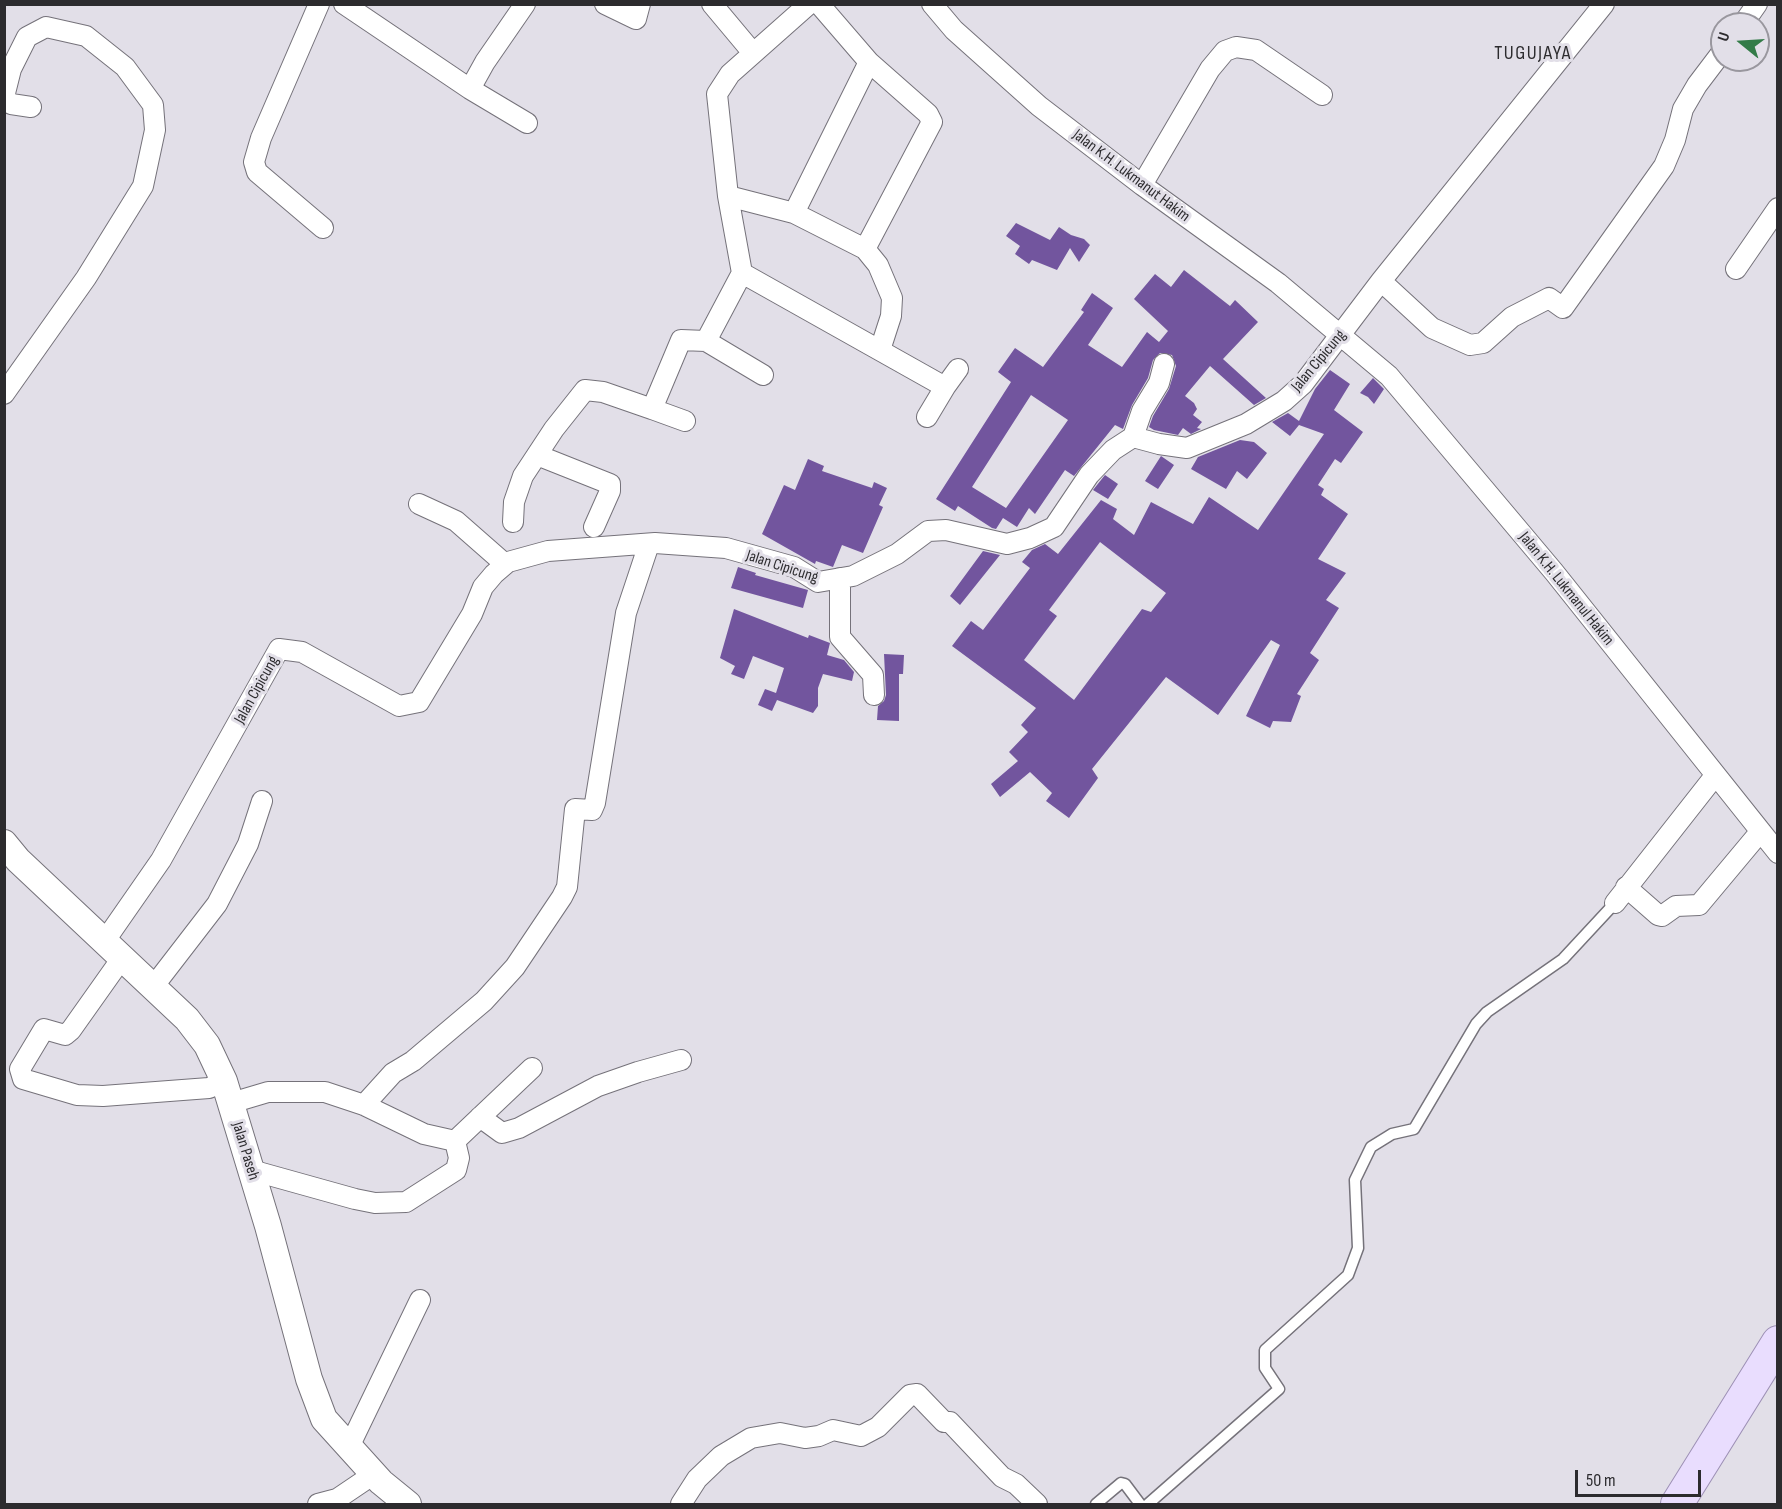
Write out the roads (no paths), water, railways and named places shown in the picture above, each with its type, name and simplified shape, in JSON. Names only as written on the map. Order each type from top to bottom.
[{"type":"main road","points":[[1677,1504],[1778,1342]]},
{"type":"street","points":[[319,4],[261,138],[254,162],[257,172],[323,228]]},
{"type":"street","points":[[344,4],[470,89],[528,123]]},
{"type":"street","points":[[470,89],[485,62],[525,4]]},
{"type":"street","points":[[605,4],[636,19],[640,4]]},
{"type":"street","points":[[711,4],[753,53]]},
{"type":"street","points":[[706,340],[742,273],[728,195],[717,94],[730,74],[809,4]]},
{"type":"street","points":[[819,4],[869,62],[932,119],[865,249]]},
{"type":"street","name":"Jalan K.H. Lukmanut Hakim","points":[[932,4],[954,30],[1040,106],[1142,185],[1278,283],[1340,336]]},
{"type":"street","name":"Jalan Cipicung","points":[[113,950],[279,649],[302,652],[399,706],[419,702],[472,614],[483,587],[513,561],[548,551],[650,544],[726,549],[794,567],[819,582],[853,576],[897,554],[928,531],[946,530],[1007,544],[1054,527],[1089,475],[1113,450],[1133,437],[1159,444],[1188,447],[1246,424],[1284,401],[1303,384],[1381,281],[1604,4]]},
{"type":"street","points":[[4,394],[86,278],[143,186],[155,130],[153,105],[125,67],[86,36],[46,27],[27,37],[11,69],[5,93],[6,99],[11,104],[31,108]]},
{"type":"street","points":[[1142,185],[1210,69],[1225,51],[1236,47],[1256,50],[1322,95]]},
{"type":"street","points":[[794,213],[869,62]]},
{"type":"street","points":[[1381,281],[1432,328],[1470,345],[1483,343],[1512,317],[1549,298],[1563,308],[1664,166],[1675,140],[1683,109],[1710,68]]},
{"type":"street","points":[[728,195],[794,213],[865,249],[878,265],[892,298],[891,316],[880,350]]},
{"type":"street","points":[[1736,269],[1778,208]]},
{"type":"street","points":[[742,273],[945,387]]},
{"type":"street","name":"Jalan K.H. Lukmanul Hakim","points":[[1340,336],[1389,376],[1554,572],[1713,772],[1714,777],[1735,798],[1778,853]]},
{"type":"street","points":[[652,409],[681,340],[706,340],[763,375]]},
{"type":"street","points":[[1133,437],[1142,411],[1159,383],[1164,364]]},
{"type":"street","points":[[927,417],[958,369]]},
{"type":"street","points":[[513,522],[518,486],[554,429],[585,390],[603,392],[685,421]]},
{"type":"street","points":[[537,455],[610,484],[610,491],[594,527]]},
{"type":"street","points":[[419,504],[456,521],[513,561]]},
{"type":"street","points":[[364,1105],[393,1072],[413,1061],[484,1001],[515,967],[562,897],[567,887],[575,809],[592,810],[594,807],[626,613],[650,544]]},
{"type":"street","points":[[840,578],[840,638],[873,675],[874,695]]},
{"type":"street","points":[[1714,777],[1620,895],[1662,916],[1676,906],[1699,905],[1760,832]]},
{"type":"street","points":[[153,987],[218,904],[248,844],[262,801]]},
{"type":"street","name":"Jalan Paseh","points":[[4,843],[18,860],[153,987],[194,1028],[207,1045],[227,1092],[309,1379],[324,1419],[374,1474],[408,1504]]},
{"type":"street","points":[[113,950],[71,1030],[65,1035],[44,1029],[20,1069],[23,1079],[77,1095],[103,1096],[209,1088],[227,1092],[325,1092],[364,1105],[423,1134],[455,1141]]},
{"type":"street","points":[[480,1117],[502,1133],[519,1128],[598,1086],[681,1060]]},
{"type":"street","points":[[455,1141],[532,1068]]},
{"type":"street","points":[[251,1170],[365,1201],[406,1202],[456,1170],[459,1158],[455,1141]]},
{"type":"street","points":[[349,1447],[420,1300]]},
{"type":"street","points":[[681,1504],[697,1479],[721,1456],[751,1438],[780,1433],[805,1438],[819,1436],[832,1430],[861,1436],[878,1427],[910,1395],[917,1394],[944,1422],[950,1422],[1002,1477],[1016,1484],[1037,1504]]},
{"type":"street","points":[[318,1504],[337,1499],[374,1474]]},
{"type":"lane","points":[[1148,1504],[1279,1389],[1265,1368],[1264,1350],[1348,1275],[1358,1248],[1355,1180],[1371,1146],[1392,1134],[1414,1129],[1476,1024],[1487,1012],[1563,959],[1620,895]]},
{"type":"lane","points":[[1096,1504],[1121,1483],[1125,1484],[1140,1504]]},
{"type":"district","name":"TUGUJAYA","points":[[1533,54]]}]
